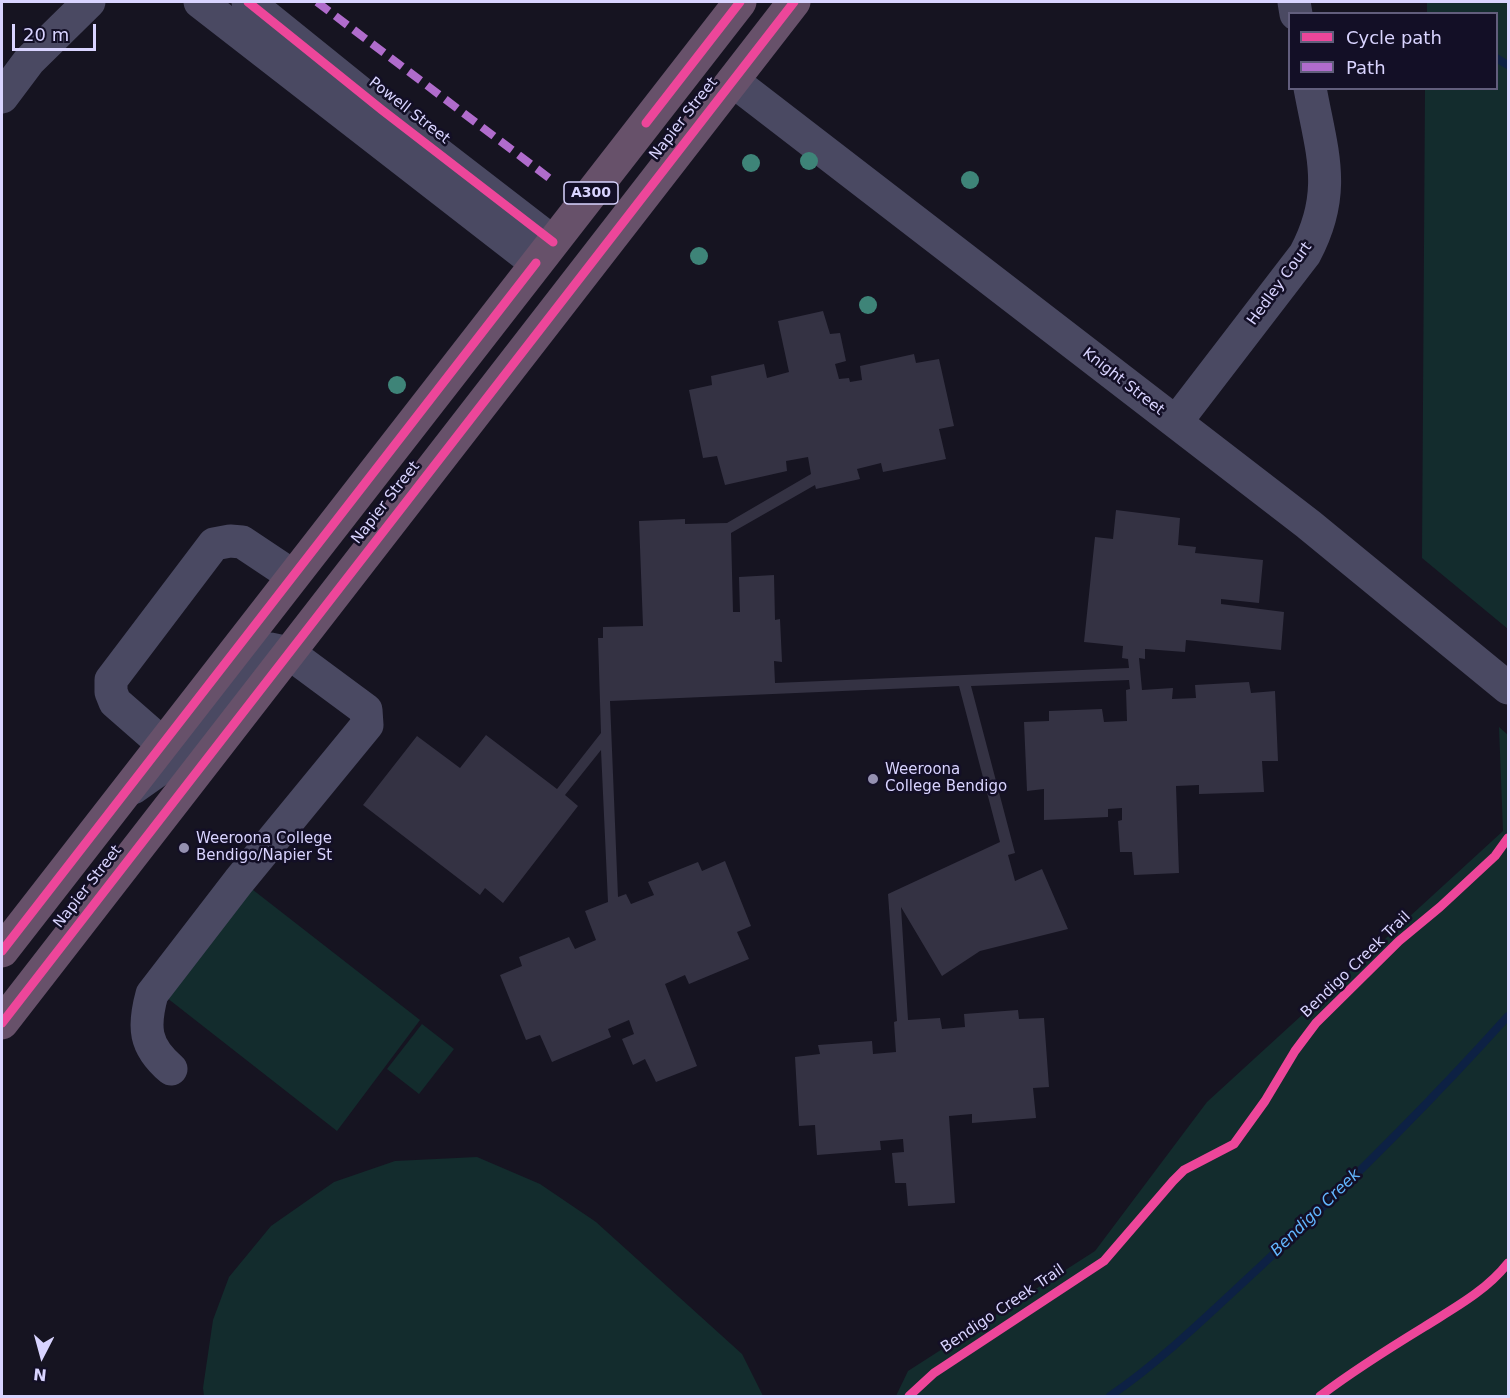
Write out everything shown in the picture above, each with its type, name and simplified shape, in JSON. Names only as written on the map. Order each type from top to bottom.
[{"type":"highway","name":"Napier Street","points":[[2,951],[740,2]]},
{"type":"highway","name":"Napier Street","points":[[2,1023],[794,2]]},
{"type":"highway","name":"Powell Street","points":[[544,252],[580,278]]},
{"type":"street","points":[[29,62],[62,2]]},
{"type":"street","points":[[2,97],[29,62],[88,2]]},
{"type":"street","name":"Powell Street","points":[[200,2],[544,252]]},
{"type":"street","name":"Powell Street","points":[[248,2],[382,110],[544,252]]},
{"type":"street","name":"Knight Street","points":[[733,81],[1308,524],[1509,688]]},
{"type":"street","name":"Hedley Court","points":[[1176,422],[1305,254],[1314,238],[1321,220],[1326,184],[1310,90]]},
{"type":"street","points":[[163,744],[115,702],[111,692],[111,680],[214,544],[242,542],[293,576]]},
{"type":"street","points":[[120,797],[174,759],[246,664],[254,656],[270,649],[289,653],[366,710],[368,715],[367,725],[239,881],[152,994],[147,1011],[146,1035],[161,1060],[171,1069]]},
{"type":"green space","points":[[1427,2],[1508,2],[1508,629],[1422,558],[1425,90],[1498,90],[1498,12],[1427,12]]},
{"type":"green space","points":[[1499,727],[1508,735],[1508,1396],[896,1396],[908,1371],[1095,1251],[1207,1102],[1503,831]]},
{"type":"green space","points":[[248,886],[420,1020],[337,1131],[162,994]]},
{"type":"green space","points":[[422,1024],[454,1049],[419,1094],[387,1069]]},
{"type":"green space","points":[[477,1157],[540,1184],[596,1222],[742,1354],[763,1396],[204,1396],[203,1388],[213,1320],[229,1277],[271,1226],[334,1182],[395,1161]]},
{"type":"building","points":[[823,311],[830,334],[840,333],[846,361],[835,364],[839,379],[849,378],[850,382],[862,380],[860,366],[914,354],[916,363],[939,359],[954,426],[939,429],[946,459],[883,472],[881,463],[857,469],[860,479],[816,489],[815,485],[731,533],[733,612],[740,612],[739,577],[774,575],[775,620],[780,619],[782,662],[774,661],[775,683],[1129,668],[1128,659],[1122,658],[1123,646],[1084,642],[1095,537],[1113,539],[1116,510],[1180,518],[1178,545],[1196,547],[1195,553],[1263,560],[1259,603],[1221,599],[1221,604],[1284,612],[1281,650],[1186,640],[1185,652],[1145,649],[1145,659],[1139,658],[1142,690],[1173,688],[1172,699],[1196,698],[1195,685],[1249,682],[1251,693],[1275,691],[1278,761],[1262,761],[1264,792],[1199,794],[1199,785],[1176,786],[1179,873],[1134,875],[1132,852],[1120,852],[1118,821],[1122,820],[1122,808],[1108,809],[1108,817],[1044,820],[1044,789],[1027,791],[1024,722],[1049,721],[1049,711],[1102,709],[1104,722],[1127,721],[1126,690],[1130,689],[1129,680],[971,686],[1015,853],[1008,855],[1015,881],[1042,869],[1068,929],[980,951],[942,976],[901,907],[908,1020],[940,1018],[942,1029],[965,1027],[964,1014],[1018,1010],[1019,1019],[1044,1018],[1049,1087],[1033,1088],[1036,1118],[972,1123],[972,1114],[949,1116],[955,1203],[908,1206],[906,1183],[895,1183],[892,1153],[904,1152],[903,1139],[880,1141],[881,1150],[817,1155],[815,1125],[799,1126],[795,1057],[820,1054],[818,1045],[872,1041],[873,1054],[896,1052],[894,1022],[897,1021],[888,894],[1000,842],[959,686],[610,701],[618,897],[626,894],[631,904],[654,895],[648,882],[698,862],[702,871],[725,861],[751,926],[737,932],[749,959],[689,984],[685,975],[665,984],[697,1066],[656,1082],[645,1059],[633,1065],[622,1039],[634,1034],[629,1020],[608,1029],[611,1037],[552,1062],[540,1035],[526,1040],[500,975],[522,966],[519,957],[569,937],[575,949],[596,940],[585,911],[608,902],[601,750],[565,795],[578,806],[503,903],[485,888],[480,895],[363,805],[417,736],[460,768],[486,735],[557,789],[601,733],[598,638],[603,638],[603,627],[643,626],[639,521],[685,519],[685,524],[727,523],[811,474],[808,457],[786,461],[787,471],[725,485],[717,456],[703,458],[689,390],[712,385],[711,376],[764,364],[767,378],[789,372],[778,321]]},
{"type":"waterway","points":[[1498,59],[1508,65]]},
{"type":"waterway","name":"Bendigo Creek","points":[[1110,1396],[1169,1350],[1294,1235],[1418,1112],[1508,1016]]},
{"type":"marked path","points":[[317,2],[553,181]]},
{"type":"cycle path","points":[[248,2],[382,110],[553,242]]},
{"type":"cycle path","points":[[646,123],[740,2]]},
{"type":"cycle path","points":[[2,1023],[794,2]]},
{"type":"cycle path","points":[[2,951],[536,263]]},
{"type":"cycle path","name":"Bendigo Creek Trail","points":[[909,1396],[934,1373],[1104,1261],[1184,1170],[1234,1144],[1316,1023],[1399,941],[1495,856],[1508,838]]},
{"type":"cycle path","points":[[1320,1396],[1371,1360],[1469,1298],[1490,1282],[1508,1263]]},
{"type":"place","name":"Weeroona College Bendigo","points":[[873,779]]},
{"type":"place","name":"Weeroona College Bendigo/Napier St","points":[[184,848]]}]
